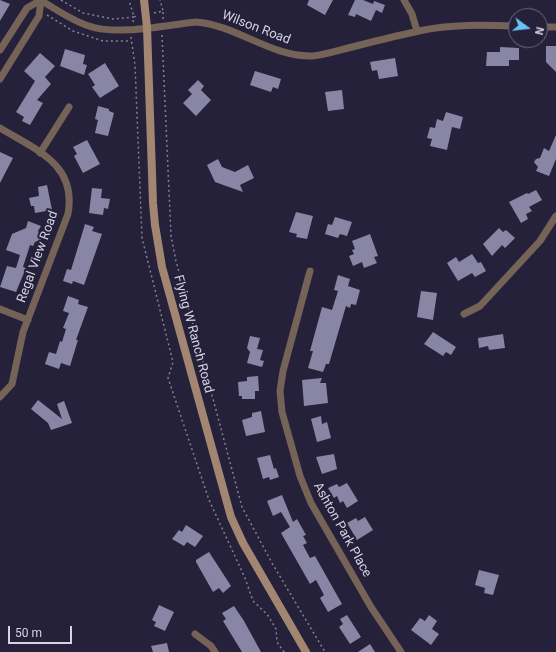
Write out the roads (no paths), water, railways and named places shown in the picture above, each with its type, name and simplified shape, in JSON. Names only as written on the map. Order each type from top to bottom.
[{"type":"street","name":"Wilson Road","points":[[41,0],[79,22],[97,29],[123,30],[196,22],[212,24],[276,50],[305,56],[324,54],[418,31],[450,26],[508,26]]},
{"type":"street","points":[[0,50],[27,8],[41,0]]},
{"type":"street","points":[[0,79],[39,16],[41,0]]},
{"type":"street","name":"Flying W Ranch Road","points":[[144,0],[147,27],[153,203],[162,268],[231,517],[247,550],[306,652]]},
{"type":"street","points":[[404,0],[412,14],[418,31]]},
{"type":"street","points":[[40,153],[69,107]]},
{"type":"street","name":"Regal View Road","points":[[0,128],[40,153],[59,167],[68,183],[70,203],[68,214],[28,320],[12,384],[0,397]]},
{"type":"street","points":[[464,314],[480,306],[540,241],[556,216]]},
{"type":"street","name":"Ashton Park Place","points":[[310,271],[283,370],[280,391],[282,412],[300,476],[310,503],[371,607],[401,652]]},
{"type":"street","points":[[0,309],[28,320]]},
{"type":"street","points":[[195,634],[211,646],[214,652]]}]
